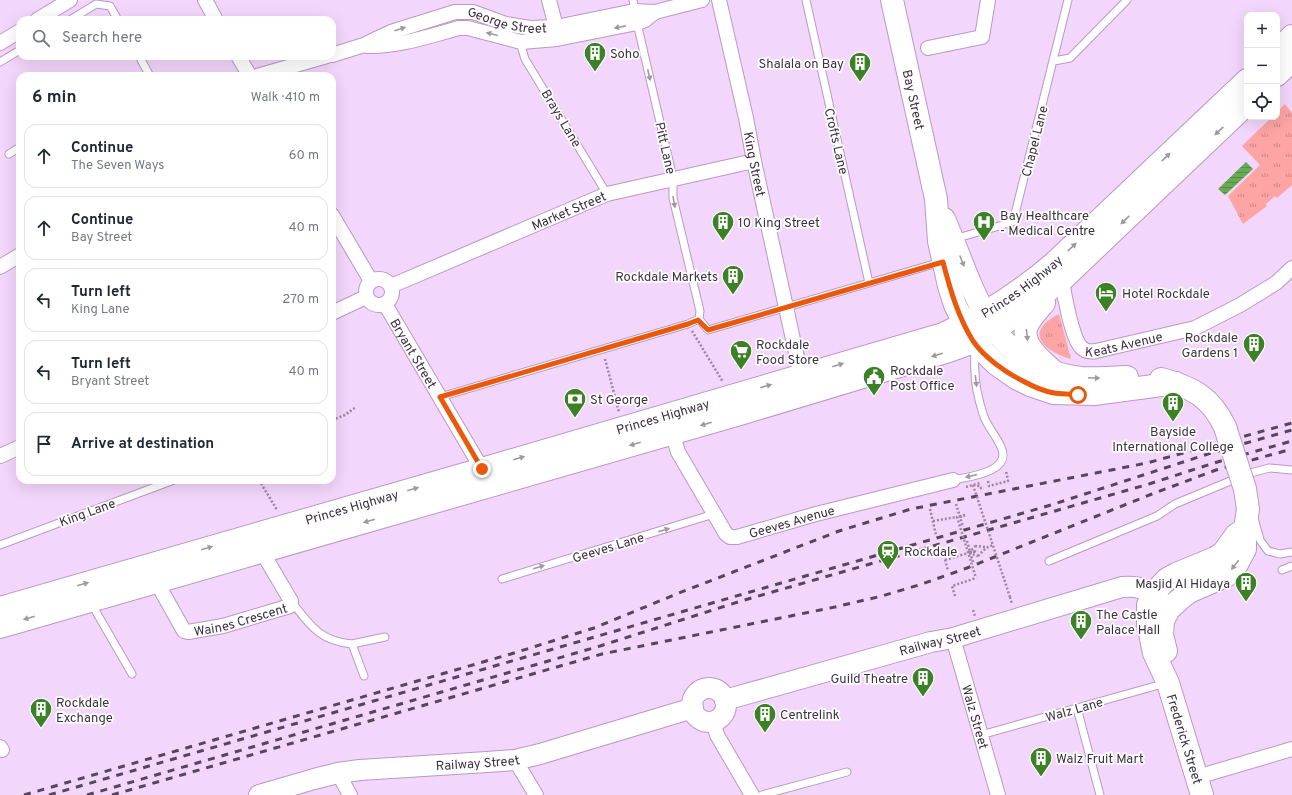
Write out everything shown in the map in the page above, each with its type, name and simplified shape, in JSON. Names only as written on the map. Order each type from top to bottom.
[{"type":"main road","name":"Bay Street","points":[[892,0],[936,199],[939,240],[943,262],[949,286],[969,333]]},
{"type":"main road","points":[[1280,48],[1292,36]]},
{"type":"main road","points":[[1280,72],[1292,61]]},
{"type":"main road","name":"Princes Highway","points":[[0,608],[153,573],[670,424],[949,351],[969,333],[990,321],[1020,290],[1054,263],[1244,83]]},
{"type":"main road","name":"Princes Highway","points":[[990,321],[1015,316],[1062,280],[1244,107]]},
{"type":"main road","name":"Bay Street","points":[[936,199],[965,268],[990,321],[1009,346],[1037,366],[1055,373],[1091,378],[1149,377],[1187,387],[1205,399],[1214,408],[1225,427],[1246,490],[1248,509],[1244,529],[1245,549],[1237,564],[1226,576],[1190,592],[1169,609]]},
{"type":"main road","points":[[1055,373],[1033,351],[1028,342],[1026,328],[1062,280]]},
{"type":"main road","points":[[969,333],[996,364],[1016,378],[1030,385],[1054,393],[1094,394],[1176,383]]},
{"type":"main road","name":"Princes Highway","points":[[670,424],[801,376],[943,334],[969,333]]},
{"type":"main road","points":[[1152,596],[1166,579],[1215,558],[1223,553],[1236,535],[1244,529]]},
{"type":"main road","name":"Princes Highway","points":[[0,627],[90,601],[153,573]]},
{"type":"main road","name":"Frederick Street","points":[[1152,596],[1148,605],[1147,616],[1154,653],[1168,682],[1199,786]]},
{"type":"main road","name":"Frederick Street","points":[[1168,682],[1167,657],[1162,635],[1163,621],[1169,609]]},
{"type":"street","points":[[44,16],[70,0]]},
{"type":"street","points":[[204,0],[214,16]]},
{"type":"street","points":[[464,0],[473,12]]},
{"type":"street","points":[[549,0],[556,27]]},
{"type":"street","name":"George Street","points":[[336,54],[364,45],[378,38],[442,15],[455,12],[473,12],[506,24],[530,28],[556,27],[635,11],[655,12],[702,0]]},
{"type":"street","name":"King Street","points":[[718,0],[746,118],[801,376]]},
{"type":"street","points":[[928,48],[982,37],[988,0]]},
{"type":"street","name":"George Street","points":[[364,45],[379,46],[396,44],[459,28],[468,28],[521,42],[557,39],[635,11]]},
{"type":"street","points":[[0,43],[16,33]]},
{"type":"street","points":[[240,60],[248,72]]},
{"type":"street","points":[[271,72],[313,60]]},
{"type":"street","name":"Market Street","points":[[391,286],[607,194],[754,161]]},
{"type":"street","points":[[336,222],[371,281]]},
{"type":"street","points":[[0,267],[16,257]]},
{"type":"street","name":"Keats Avenue","points":[[1062,280],[1064,298],[1077,341],[1084,350],[1096,352],[1195,328],[1240,305],[1276,283],[1292,268]]},
{"type":"street","points":[[380,279],[384,280],[391,286],[392,294],[385,304],[372,304],[366,297],[366,288],[371,281],[380,279]]},
{"type":"street","points":[[336,311],[366,297]]},
{"type":"street","name":"Bryant Street","points":[[385,304],[440,397],[484,478]]},
{"type":"street","name":"Geeves Avenue","points":[[670,424],[678,452],[726,534],[728,537],[733,538],[824,512],[953,480]]},
{"type":"street","points":[[0,456],[16,449]]},
{"type":"street","name":"Waines Crescent","points":[[153,573],[184,631],[188,632],[223,626],[290,606],[291,601],[256,543]]},
{"type":"street","name":"Railway Street","points":[[725,700],[931,642],[953,638],[1122,587],[1133,586],[1141,588],[1169,609]]},
{"type":"street","name":"Walz Street","points":[[953,638],[998,795]]},
{"type":"street","points":[[708,688],[719,691],[725,700],[726,706],[722,716],[708,722],[698,718],[693,708],[694,697],[702,690],[708,688]]},
{"type":"street","name":"Railway Street","points":[[259,795],[338,773],[360,770],[515,760],[693,708]]},
{"type":"street","points":[[713,721],[717,735],[752,795]]},
{"type":"street","points":[[1199,786],[1292,749]]},
{"type":"street","points":[[515,760],[536,795]]},
{"type":"street","points":[[338,773],[350,795]]},
{"type":"lane","name":"Crofts Lane","points":[[806,0],[869,283]]},
{"type":"lane","name":"Chapel Lane","points":[[953,239],[1013,222],[1068,0]]},
{"type":"lane","points":[[1054,61],[1070,58],[1128,0]]},
{"type":"lane","points":[[76,16],[96,4],[110,6],[116,16]]},
{"type":"lane","name":"Pitt Lane","points":[[635,11],[673,178],[673,198],[700,312],[698,320]]},
{"type":"lane","name":"Brays Lane","points":[[521,42],[525,58],[607,194]]},
{"type":"lane","points":[[0,62],[16,52]]},
{"type":"lane","points":[[141,60],[146,72]]},
{"type":"lane","points":[[9,154],[16,150]]},
{"type":"lane","points":[[440,397],[698,320],[708,330],[943,262]]},
{"type":"lane","name":"Geeves Avenue","points":[[953,480],[990,471],[1001,461],[1003,452],[987,425],[981,408],[976,385],[969,333]]},
{"type":"lane","points":[[1049,561],[1158,516],[1175,504],[1247,474],[1269,468],[1292,470]]},
{"type":"lane","name":"King Lane","points":[[0,545],[163,484]]},
{"type":"lane","points":[[1246,490],[1260,540],[1264,547],[1272,553],[1280,554],[1292,552]]},
{"type":"lane","name":"Geeves Lane","points":[[502,578],[714,514]]},
{"type":"lane","points":[[1282,570],[1292,566]]},
{"type":"lane","points":[[90,601],[132,674]]},
{"type":"lane","points":[[291,601],[314,630],[331,640],[352,644],[385,637]]},
{"type":"lane","points":[[352,644],[364,676]]},
{"type":"lane","name":"Walz Lane","points":[[981,735],[1168,682]]},
{"type":"lane","points":[[1077,708],[1100,795]]},
{"type":"lane","points":[[762,795],[847,772]]},
{"type":"path","points":[[688,324],[725,385]]},
{"type":"path","points":[[602,349],[620,416]]},
{"type":"path","points":[[336,418],[356,408]]},
{"type":"path","points":[[966,487],[988,481],[990,486],[1008,481],[1006,471]]},
{"type":"path","points":[[975,490],[984,488],[979,488],[977,482]]},
{"type":"path","points":[[261,484],[279,514]]},
{"type":"path","points":[[973,485],[1012,605]]},
{"type":"path","points":[[955,596],[952,586],[976,578],[958,517],[956,504]]},
{"type":"path","points":[[930,509],[936,535]]},
{"type":"path","points":[[933,521],[965,515]]},
{"type":"path","points":[[958,517],[963,528]]},
{"type":"path","points":[[967,541],[969,553],[973,562]]},
{"type":"path","points":[[969,553],[978,556],[986,548],[993,545]]},
{"type":"path","points":[[969,553],[975,546],[986,548]]},
{"type":"path","points":[[942,548],[948,571]]},
{"type":"path","points":[[945,560],[977,551]]},
{"type":"path","points":[[973,610],[975,616]]},
{"type":"green space","points":[[1285,104],[1292,113],[1292,185],[1277,198],[1275,196],[1266,204],[1267,206],[1243,224],[1228,196],[1260,165],[1242,146],[1269,120],[1280,120],[1280,109]]},
{"type":"green space","points":[[1059,314],[1071,359],[1052,351],[1045,346],[1041,340],[1040,334],[1042,328],[1048,321]]},
{"type":"shaded area","points":[[1246,162],[1253,169],[1225,195],[1218,189]]},
{"type":"railway","points":[[24,795],[514,653],[594,628],[679,593],[839,531],[911,509],[1147,463],[1292,423]]},
{"type":"railway","points":[[49,795],[1051,505],[1211,453],[1292,430]]},
{"type":"railway","points":[[87,795],[600,646],[741,601],[1149,484],[1214,463],[1292,441]]},
{"type":"railway","points":[[112,795],[602,654],[835,607],[882,596],[967,568],[1216,470],[1292,449]]},
{"type":"place","name":"Soho","points":[[595,72]]},
{"type":"place","name":"Shalala on Bay","points":[[860,82]]},
{"type":"place","name":"10 King Street","points":[[723,242]]},
{"type":"place","name":"Bay Healthcare - Medical Centre","points":[[984,242]]},
{"type":"place","name":"Rockdale Markets","points":[[733,296]]},
{"type":"place","name":"Hotel Rockdale","points":[[1106,312]]},
{"type":"place","name":"Rockdale Gardens 1","points":[[1254,364]]},
{"type":"place","name":"Rockdale Food Store","points":[[741,370]]},
{"type":"place","name":"Rockdale Post Office","points":[[874,396]]},
{"type":"place","name":"St George","points":[[575,418]]},
{"type":"place","name":"Bayside International College","points":[[1173,422]]},
{"type":"place","name":"Rockdale","points":[[888,570]]},
{"type":"place","name":"Masjid Al Hidaya","points":[[1246,602]]},
{"type":"place","name":"The Castle Palace Hall","points":[[1081,640]]},
{"type":"place","name":"Guild Theatre","points":[[923,698]]},
{"type":"place","name":"Rockdale Exchange","points":[[41,728]]},
{"type":"place","name":"Centrelink","points":[[765,734]]},
{"type":"place","name":"Walz Fruit Mart","points":[[1041,778]]},
{"type":"route","points":[[482,469],[440,397],[698,320],[708,330],[943,262],[949,286],[964,324],[974,342],[984,353],[1001,368],[1030,385],[1054,393],[1078,395]]}]
